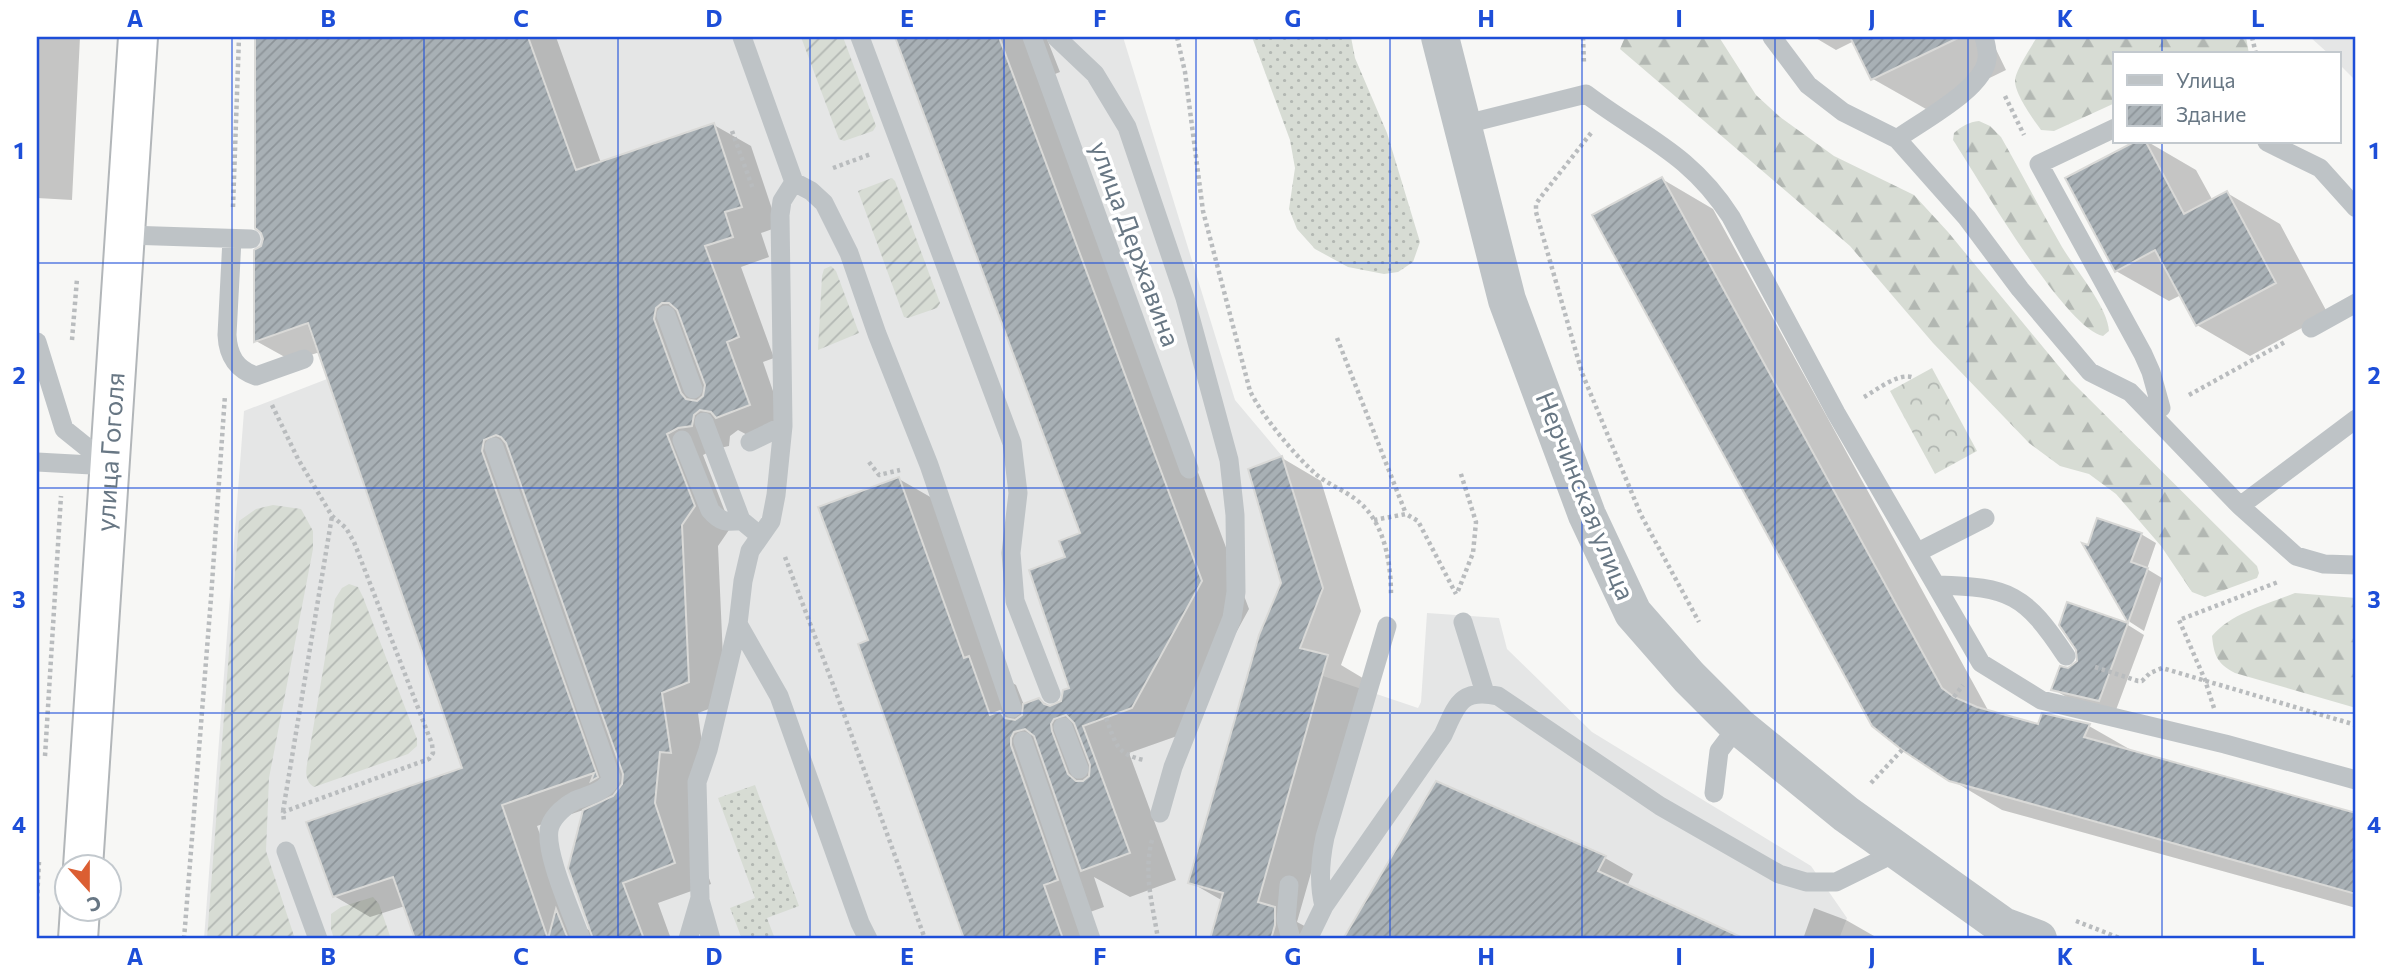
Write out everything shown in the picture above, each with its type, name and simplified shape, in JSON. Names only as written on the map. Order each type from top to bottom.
[{"type":"highway","name":"улица Гоголя","points":[[84,853],[127,235],[138,37]]},
{"type":"street","name":"Нерчинская улица","points":[[1440,37],[1507,300],[1587,515],[1633,613],[1689,677],[1738,726],[1846,814],[2003,926],[2038,939]]},
{"type":"lane","points":[[742,37],[794,182],[811,191],[824,203],[849,253],[877,334],[929,465],[1012,708]]},
{"type":"lane","points":[[860,37],[1012,443],[1018,493],[1011,553],[1015,601],[1051,694]]},
{"type":"lane","name":"улица Державина","points":[[1032,37],[1189,469]]},
{"type":"lane","points":[[1056,37],[1095,74],[1127,127],[1185,298],[1229,460],[1235,514],[1236,566],[1232,618],[1173,767],[1160,813]]},
{"type":"lane","points":[[1772,37],[1808,85],[1843,112],[1897,139],[1966,218],[2020,289],[2090,372],[2130,392],[2156,410],[2240,506],[2296,556],[2324,564],[2356,565]]},
{"type":"lane","points":[[1897,139],[1979,79],[1988,60],[1984,37]]},
{"type":"lane","points":[[1462,125],[1586,94],[1689,165],[1714,191],[1731,217],[1836,412],[1981,663],[2041,700],[2225,744],[2356,780]]},
{"type":"lane","points":[[2113,129],[2039,164],[2143,354],[2151,372],[2156,410]]},
{"type":"lane","points":[[2271,144],[2320,168],[2356,208]]},
{"type":"lane","points":[[711,939],[700,898],[697,782],[708,750],[738,624],[750,551],[765,528],[782,456],[780,215],[782,201],[794,182]]},
{"type":"lane","points":[[127,235],[241,239],[228,349],[237,366],[256,376],[304,359]]},
{"type":"lane","points":[[2311,328],[2356,303]]},
{"type":"lane","points":[[666,315],[692,389]]},
{"type":"lane","points":[[37,342],[64,429],[110,466]]},
{"type":"lane","points":[[2240,506],[2356,419]]},
{"type":"lane","points":[[704,422],[741,520]]},
{"type":"lane","points":[[750,442],[783,426]]},
{"type":"lane","points":[[682,440],[710,510],[718,520],[728,523],[741,520],[765,528]]},
{"type":"lane","points":[[494,447],[611,778],[608,785],[572,802],[557,813],[550,826],[548,842],[552,858],[582,939]]},
{"type":"lane","points":[[37,462],[110,466]]},
{"type":"lane","points":[[1918,552],[1985,518]]},
{"type":"lane","points":[[1937,585],[1993,590],[2011,596],[2037,615],[2066,656]]},
{"type":"lane","points":[[1463,622],[1485,693]]},
{"type":"lane","points":[[738,624],[779,696],[859,934]]},
{"type":"lane","points":[[1324,906],[1320,892],[1320,872],[1325,837],[1387,626]]},
{"type":"lane","points":[[1308,939],[1324,906],[1443,735],[1457,704],[1469,694],[1498,696],[1660,806],[1779,874],[1806,882],[1836,882],[1897,852]]},
{"type":"lane","points":[[1714,793],[1719,751],[1738,726]]},
{"type":"lane","points":[[1063,727],[1079,769]]},
{"type":"lane","points":[[1023,741],[1091,939]]},
{"type":"lane","points":[[286,851],[318,939]]},
{"type":"lane","points":[[1289,885],[1286,920],[1291,939]]},
{"type":"lane","points":[[688,939],[700,898]]},
{"type":"path","points":[[239,37],[241,239]]},
{"type":"path","points":[[1177,37],[1185,72],[1202,211],[1250,391],[1256,403],[1300,458],[1318,476],[1357,499],[1374,520],[1386,546],[1391,569],[1391,604],[1387,626]]},
{"type":"path","points":[[1988,60],[2039,164]]},
{"type":"path","points":[[1609,111],[1540,198],[1536,204],[1536,212],[1582,373],[1641,514],[1700,623]]},
{"type":"path","points":[[732,131],[756,197],[766,209],[780,215]]},
{"type":"path","points":[[794,182],[901,143]]},
{"type":"path","points":[[2156,410],[2176,402],[2311,328]]},
{"type":"path","points":[[1337,338],[1406,514],[1418,521],[1457,595],[1463,622]]},
{"type":"path","points":[[184,939],[228,349]]},
{"type":"path","points":[[252,375],[270,401],[298,459],[332,516],[346,528],[354,542],[432,744],[433,753],[429,759],[283,812]]},
{"type":"path","points":[[1836,412],[1901,377],[1909,375],[1914,378]]},
{"type":"path","points":[[869,462],[879,475],[897,472]]},
{"type":"path","points":[[1457,595],[1473,553],[1476,522],[1460,471]]},
{"type":"path","points":[[1374,520],[1406,514]]},
{"type":"path","points":[[286,851],[283,812],[332,516]]},
{"type":"path","points":[[765,528],[837,695],[925,939]]},
{"type":"path","points":[[2205,680],[2179,620],[2324,564]]},
{"type":"path","points":[[2066,656],[2129,679],[2142,681],[2150,673],[2162,668],[2356,725]]},
{"type":"path","points":[[1106,718],[1116,745]]},
{"type":"path","points":[[1158,939],[1148,884],[1147,858],[1160,813]]},
{"type":"path","points":[[2073,920],[2122,939]]},
{"type":"shaded area","points":[[255,37],[1123,37],[1235,400],[1282,456],[1323,588],[1301,647],[1328,655],[1323,676],[1418,708],[1421,702],[1427,613],[1499,618],[1507,649],[1592,732],[1811,866],[1847,918],[1839,939],[204,939],[244,411],[327,379],[307,324],[254,342]]},
{"type":"shaded area","points":[[2310,37],[2356,37],[2356,81],[2340,65],[2340,52],[2327,52]]},
{"type":"green space","points":[[801,37],[843,37],[876,126],[873,131],[844,141],[839,139]]},
{"type":"green space","points":[[1252,37],[1351,37],[1355,58],[1387,133],[1420,242],[1413,262],[1398,272],[1384,274],[1348,267],[1315,249],[1297,229],[1289,209],[1295,168],[1290,140]]},
{"type":"green space","points":[[1625,37],[1719,37],[1756,95],[1780,117],[1834,156],[1914,195],[1948,232],[2071,381],[2257,566],[2257,578],[2205,597],[2192,592],[2161,546],[2116,494],[2089,474],[2060,466],[2029,443],[1933,343],[1850,246],[1620,49]]},
{"type":"green space","points":[[2037,37],[2246,37],[2249,52],[2113,52],[2113,104],[2054,131],[2041,130],[2021,99],[2015,81],[2020,65]]},
{"type":"green space","points":[[1979,121],[1990,126],[2001,137],[2062,247],[2097,300],[2109,331],[2103,336],[2086,327],[2045,280],[2001,217],[1953,140],[1954,133],[1960,128]]},
{"type":"green space","points":[[892,178],[940,303],[937,308],[908,318],[904,317],[858,191]]},
{"type":"green space","points":[[831,266],[836,271],[859,333],[818,350],[822,276],[824,269]]},
{"type":"green space","points":[[1932,368],[1977,451],[1935,474],[1890,391]]},
{"type":"green space","points":[[273,505],[301,509],[313,531],[313,549],[269,778],[266,851],[295,939],[207,939],[239,521],[256,509]]},
{"type":"green space","points":[[349,584],[358,587],[363,597],[417,739],[417,746],[408,754],[314,787],[308,780],[307,767],[335,599],[342,588]]},
{"type":"green space","points":[[2295,593],[2356,598],[2356,708],[2235,673],[2218,658],[2212,636],[2220,628],[2250,610]]},
{"type":"green space","points":[[755,785],[799,906],[767,918],[775,939],[742,939],[730,908],[755,898],[718,798]]},
{"type":"green space","points":[[373,897],[379,904],[391,939],[334,939],[331,914],[341,907]]},
{"type":"building","points":[[255,37],[528,37],[576,170],[714,123],[742,207],[725,212],[733,237],[705,246],[739,337],[727,342],[750,405],[716,418],[711,412],[700,410],[694,415],[692,426],[678,428],[667,434],[695,506],[682,525],[689,682],[662,693],[671,753],[660,752],[655,803],[675,863],[623,883],[644,939],[593,939],[568,868],[583,810],[613,796],[622,784],[623,774],[506,443],[496,435],[484,440],[482,451],[598,777],[591,781],[594,773],[502,805],[548,939],[415,939],[393,877],[333,897],[306,822],[462,768],[308,323],[254,342],[254,250],[261,246],[263,239],[255,228]],"holes":[[[662,303],[669,303],[677,310],[705,385],[703,396],[697,401],[686,399],[681,393],[654,319],[656,308]]]},
{"type":"building","points":[[895,37],[999,37],[1202,581],[1132,708],[1083,726],[1130,853],[1081,871],[1034,736],[1025,729],[1014,732],[1011,745],[1058,880],[1044,885],[1063,939],[964,939],[858,644],[868,640],[818,507],[899,477],[964,658],[969,656],[990,715],[1000,711],[1005,718],[1015,720],[1022,715],[1023,704],[1039,698],[1050,706],[1061,701],[1063,690],[1069,688],[1029,570],[1065,557],[1059,541],[1080,533]],"holes":[[[1066,715],[1074,723],[1090,765],[1089,776],[1083,781],[1076,781],[1068,774],[1051,724],[1054,719]]]},
{"type":"building","points":[[1850,37],[1960,37],[1871,80]]},
{"type":"building","points":[[2130,144],[2147,144],[2184,214],[2227,191],[2276,283],[2196,326],[2155,250],[2115,272],[2065,178]]},
{"type":"building","points":[[1662,177],[1942,688],[1954,697],[1977,707],[2038,724],[2042,713],[2090,724],[2084,737],[2356,813],[2356,894],[1949,781],[1872,726],[1592,215]]},
{"type":"building","points":[[1282,456],[1323,588],[1300,648],[1328,655],[1258,902],[1275,907],[1275,925],[1271,939],[1210,939],[1223,893],[1188,883],[1259,635],[1281,583],[1248,469]]},
{"type":"building","points":[[2097,518],[2142,533],[2131,562],[2148,568],[2128,623],[2082,543],[2088,545]]},
{"type":"building","points":[[2067,602],[2128,623],[2099,701],[2051,690],[2060,666],[2068,668],[2077,661],[2076,650],[2059,625]]},
{"type":"building","points":[[1436,781],[1606,856],[1598,871],[1745,939],[1343,939]]},
{"type":"building","points":[[556,909],[568,939],[548,939]]}]
